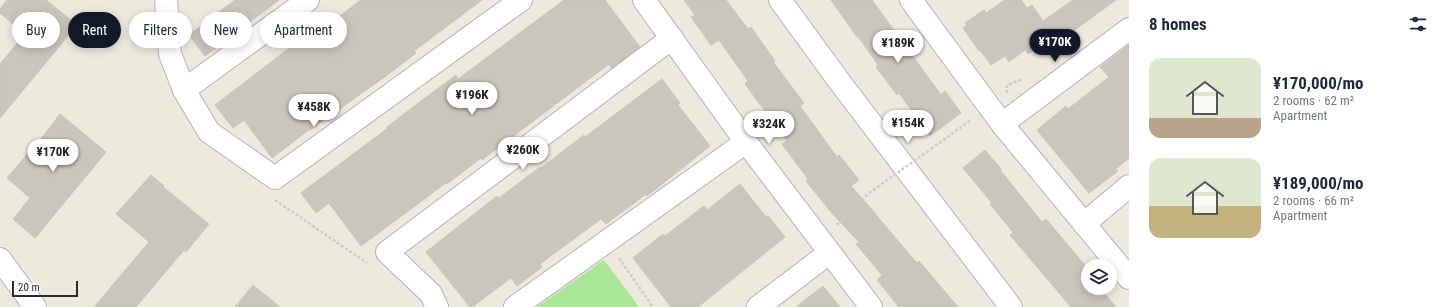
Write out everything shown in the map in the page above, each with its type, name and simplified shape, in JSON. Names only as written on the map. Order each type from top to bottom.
[{"type":"street","points":[[166,0],[170,54],[184,90],[209,132],[275,178],[521,0]]},
{"type":"street","points":[[184,90],[308,0]]},
{"type":"street","points":[[644,0],[746,142],[871,307]]},
{"type":"street","points":[[780,0],[839,81],[1011,307]]},
{"type":"street","points":[[911,0],[1002,124],[1129,278]]},
{"type":"street","points":[[1002,124],[1129,29]]},
{"type":"street","points":[[437,307],[431,294],[387,252],[672,38]]},
{"type":"street","points":[[515,307],[746,142]]},
{"type":"street","points":[[1084,224],[1129,186]]},
{"type":"street","points":[[758,307],[829,252]]},
{"type":"street","points":[[0,259],[35,307]]},
{"type":"path","points":[[832,230],[869,193],[975,117]]},
{"type":"path","points":[[607,242],[653,307]]},
{"type":"green space","points":[[604,260],[639,307],[537,307]]},
{"type":"building","points":[[7,0],[46,0],[68,18],[68,36],[60,46],[60,12],[12,12],[12,23],[0,13],[0,9]]},
{"type":"building","points":[[235,0],[279,0],[263,12],[260,12],[260,14],[252,20],[252,12],[219,12]]},
{"type":"building","points":[[361,0],[482,0],[414,51],[416,53],[386,76],[310,129],[272,158],[244,120],[233,128],[215,105],[289,48],[347,48],[347,12],[345,12]]},
{"type":"building","points":[[564,0],[605,0],[640,47],[612,68],[609,64],[482,160],[481,158],[361,246],[329,203],[316,213],[301,193],[456,75],[458,79]]},
{"type":"building","points":[[684,0],[726,0],[748,29],[751,27],[775,61],[773,62],[804,103],[800,106],[837,157],[839,155],[859,180],[851,186],[917,263],[919,261],[958,307],[899,307],[877,280],[882,275],[856,244],[859,242],[831,212],[806,181],[808,179],[782,144],[787,141],[745,84],[748,81],[719,40],[711,45],[691,17],[695,15]]},
{"type":"building","points":[[831,0],[872,0],[941,95],[945,91],[961,113],[930,136],[899,93],[897,95],[876,67],[878,65]]},
{"type":"building","points":[[1005,0],[1021,0],[1027,8],[1032,5],[1043,21],[1073,0],[1116,0],[1046,51],[1042,45],[1028,54],[1025,50],[1009,62],[1005,56],[991,65],[963,28],[967,25],[965,23],[984,10],[986,13]]},
{"type":"building","points":[[200,27],[200,48],[216,48],[205,56],[192,39],[192,33]]},
{"type":"building","points":[[1129,45],[1129,158],[1116,169],[1118,171],[1089,193],[1037,130],[1066,106],[1068,109],[1109,77],[1100,67]]},
{"type":"building","points":[[13,48],[58,48],[0,118],[0,64]]},
{"type":"building","points":[[662,79],[680,103],[678,105],[710,146],[647,196],[646,194],[606,224],[601,219],[540,264],[542,267],[517,286],[511,278],[470,307],[426,252],[497,196],[499,198],[584,135],[585,137]]},
{"type":"building","points":[[60,114],[106,152],[35,238],[13,219],[30,198],[7,178],[30,151],[31,152]]},
{"type":"building","points":[[985,150],[1042,222],[1046,219],[1081,261],[1081,295],[1106,295],[1116,307],[1071,307],[1010,235],[1013,232],[990,204],[992,203],[963,168]]},
{"type":"building","points":[[151,175],[164,186],[163,187],[209,224],[186,252],[184,250],[136,307],[94,307],[149,242],[116,214]]},
{"type":"building","points":[[740,184],[766,217],[768,216],[785,237],[698,307],[671,307],[633,258],[663,234],[665,236],[704,206],[707,210]]},
{"type":"building","points":[[253,285],[280,307],[235,307]]},
{"type":"building","points":[[823,286],[840,307],[796,307]]}]
